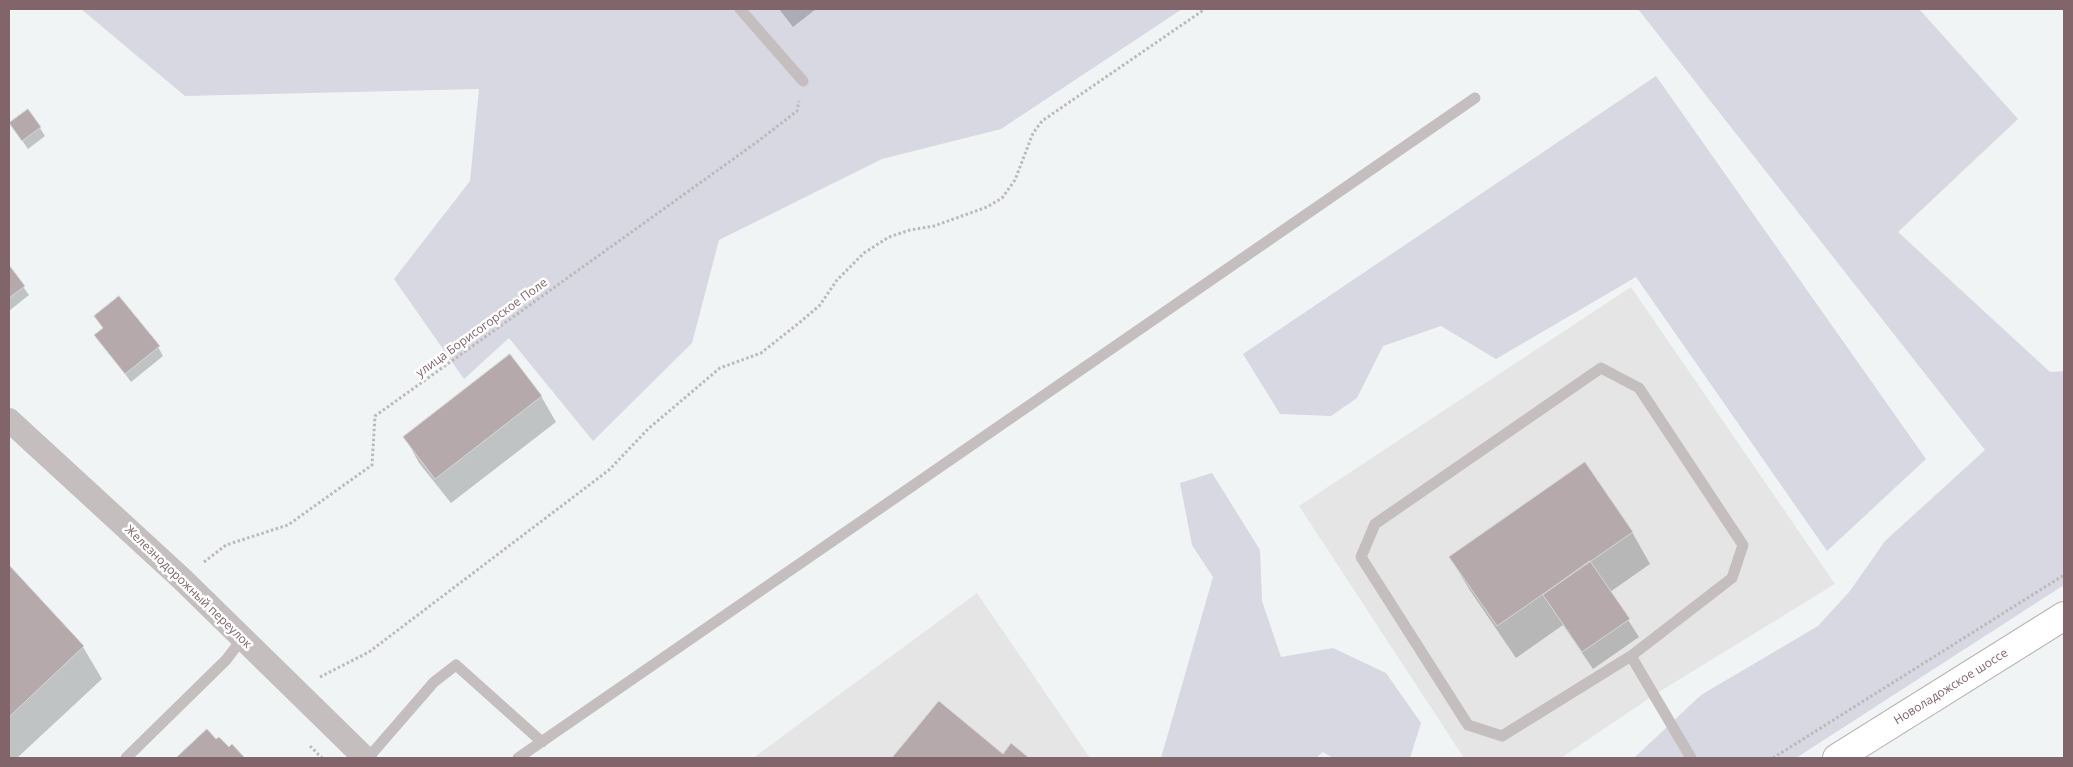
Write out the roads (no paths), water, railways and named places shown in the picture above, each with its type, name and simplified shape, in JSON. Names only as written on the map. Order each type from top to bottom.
[{"type":"main road","name":"Новоладожское шоссе","points":[[1837,758],[2064,616]]},
{"type":"street","name":"Железнодорожный переулок","points":[[9,420],[182,579],[366,758]]},
{"type":"lane","points":[[740,9],[803,81]]},
{"type":"lane","points":[[518,758],[1475,98]]},
{"type":"lane","points":[[1601,368],[1638,388],[1743,545],[1732,578],[1631,656],[1502,736],[1468,725],[1361,557],[1375,524],[1601,368]]},
{"type":"lane","points":[[126,758],[226,660],[242,639]]},
{"type":"lane","points":[[1631,656],[1691,758]]},
{"type":"lane","points":[[366,758],[434,682],[456,665],[542,742]]}]
